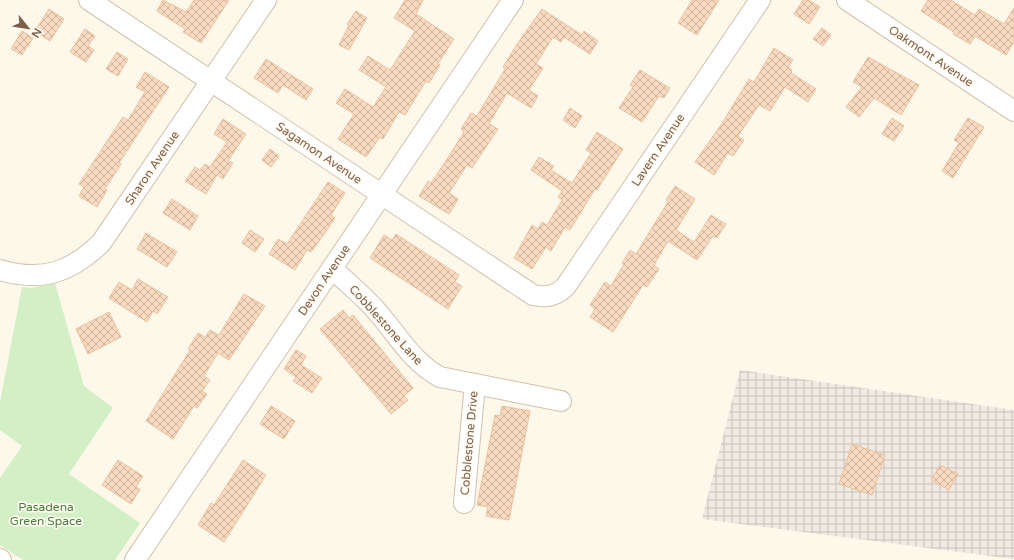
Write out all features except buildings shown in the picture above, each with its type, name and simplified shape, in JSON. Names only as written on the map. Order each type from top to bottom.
[{"type":"street","name":"Sagamon Avenue","points":[[89,0],[533,295],[543,298],[552,296]]},
{"type":"street","name":"Sharon Avenue","points":[[0,270],[28,276],[53,274],[71,267],[88,256],[101,243],[266,0]]},
{"type":"street","name":"Devon Avenue","points":[[135,560],[513,0]]},
{"type":"street","name":"Lavern Avenue","points":[[552,296],[560,292],[566,286],[760,0]]},
{"type":"street","name":"Oakmont Avenue","points":[[847,0],[1014,111]]},
{"type":"street","name":"Cobblestone Lane","points":[[332,268],[372,306],[414,358],[430,371],[440,376],[561,401]]},
{"type":"street","name":"Cobblestone Drive","points":[[464,503],[475,384]]},
{"type":"shaded area","points":[[740,370],[1014,410],[1014,559],[702,519]]},
{"type":"green space","name":"Pasadena Green Space","points":[[55,283],[84,386],[113,408],[69,474],[140,523],[115,560],[23,560],[0,545],[0,478],[22,446],[0,430],[0,402],[22,287],[31,288]]}]
